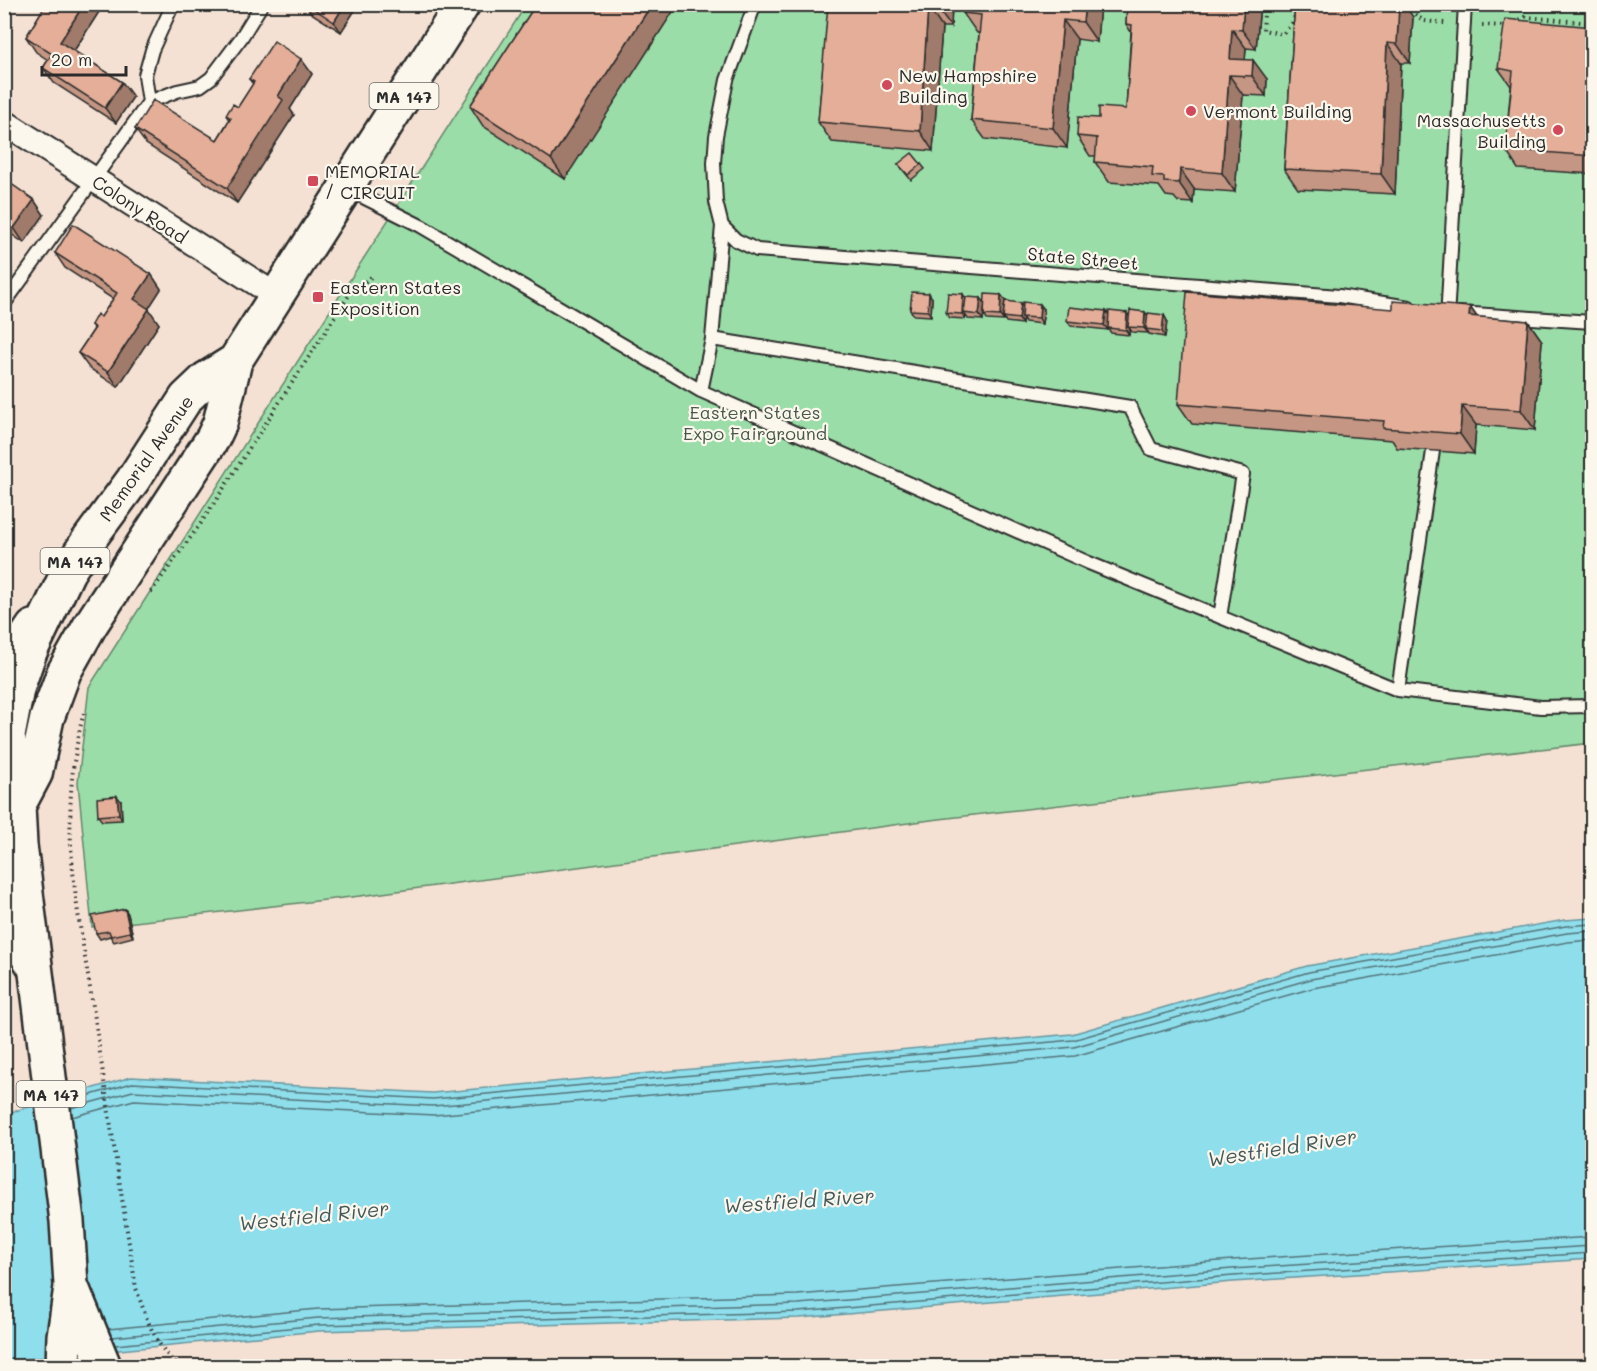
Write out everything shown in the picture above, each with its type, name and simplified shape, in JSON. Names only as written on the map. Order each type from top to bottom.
[{"type":"main road","name":"Memorial Avenue","points":[[11,806],[35,774],[47,718],[64,672],[97,615],[213,438],[220,423],[235,361],[275,295],[463,4]]},
{"type":"main road","name":"Memorial Avenue","points":[[71,1285],[67,1221],[20,845],[11,806],[8,736],[17,689],[29,654],[68,572],[133,480],[186,398],[206,379],[235,361]]},
{"type":"main road","points":[[4,670],[68,572]]},
{"type":"main road","points":[[4,920],[34,966]]},
{"type":"main road","name":"MA 147","points":[[63,1366],[64,1336],[71,1285]]},
{"type":"main road","name":"MA 147","points":[[71,1285],[104,1366]]},
{"type":"street","name":"Colony Road","points":[[4,122],[275,295]]},
{"type":"lane","points":[[149,102],[146,75],[152,50],[173,4]]},
{"type":"lane","points":[[4,304],[149,102],[177,91],[200,86],[211,78],[242,38],[262,4]]},
{"type":"lane","points":[[701,391],[712,339],[722,226],[716,202],[714,163],[720,111],[727,80],[755,4]]},
{"type":"lane","points":[[1439,314],[1465,4]]},
{"type":"lane","points":[[345,188],[421,226],[701,391],[1089,563],[1398,690],[1541,707],[1593,706]]},
{"type":"lane","name":"State Street","points":[[722,226],[736,240],[757,250],[1339,296],[1439,314],[1593,322]]},
{"type":"lane","points":[[712,339],[1130,407],[1151,449],[1243,474],[1220,617]]},
{"type":"lane","points":[[1398,690],[1433,451]]},
{"type":"path","points":[[1116,4],[1128,6],[1129,4]]},
{"type":"path","points":[[1262,4],[1263,30],[1283,34],[1292,22],[1300,4]]},
{"type":"path","points":[[1526,16],[1527,4]]},
{"type":"path","points":[[145,599],[160,582],[201,523],[351,292],[374,275]]},
{"type":"path","points":[[87,706],[80,725],[75,755],[70,823],[73,872],[136,1288],[152,1334],[167,1356],[178,1366]]},
{"type":"green space","name":"Eastern States Expo Fairground","points":[[526,5],[1592,5],[1592,743],[931,820],[360,896],[92,927],[78,782],[89,687]]},
{"type":"water","name":"Westfield River","points":[[1592,918],[1592,1259],[1233,1282],[799,1318],[319,1331],[5,1361],[5,1114],[131,1077],[432,1093],[1072,1034],[1307,966],[1565,920]]},
{"type":"building","points":[[46,4],[84,4],[60,42],[122,82],[105,108],[43,68],[52,54],[26,37]]},
{"type":"building","points":[[307,4],[345,4],[334,22]]},
{"type":"building","points":[[536,4],[652,4],[551,159],[470,106]]},
{"type":"building","name":"New Hampshire Building","points":[[828,4],[937,4],[937,8],[928,7],[920,131],[818,122]]},
{"type":"building","points":[[964,4],[1085,4],[1083,22],[1063,20],[1053,128],[971,120],[981,15],[963,13]]},
{"type":"building","name":"Vermont Building","points":[[1127,4],[1244,4],[1242,30],[1232,29],[1230,59],[1253,60],[1252,76],[1229,75],[1222,173],[1180,169],[1179,183],[1164,182],[1164,177],[1152,176],[1153,167],[1095,162],[1097,138],[1077,136],[1078,117],[1099,118],[1099,107],[1126,109],[1132,25],[1126,24]]},
{"type":"building","points":[[1295,4],[1399,4],[1397,44],[1387,43],[1381,174],[1284,169]]},
{"type":"building","name":"Massachusetts Building","points":[[1505,19],[1593,27],[1593,156],[1505,149],[1513,71],[1498,68]]},
{"type":"building","points":[[274,41],[301,59],[278,96],[283,100],[227,188],[135,129],[153,100],[217,140],[231,118],[226,115],[233,104],[238,107],[254,82],[249,79]]},
{"type":"building","points":[[912,153],[921,164],[908,175],[898,164]]},
{"type":"building","points":[[4,179],[34,200],[14,228],[4,222]]},
{"type":"building","points":[[73,224],[151,274],[134,299],[149,309],[108,372],[78,353],[95,328],[91,325],[97,314],[101,317],[117,293],[55,253]]},
{"type":"building","points":[[912,292],[929,293],[928,311],[910,310]]},
{"type":"building","points":[[1187,292],[1393,309],[1393,301],[1470,307],[1469,316],[1528,321],[1521,410],[1462,406],[1460,434],[1383,428],[1384,421],[1178,404]]},
{"type":"building","points":[[948,293],[963,294],[962,314],[946,313]]},
{"type":"building","points":[[985,294],[1001,295],[1000,316],[984,315]]},
{"type":"building","points":[[966,297],[981,298],[979,315],[964,313]]},
{"type":"building","points":[[1005,301],[1021,303],[1019,319],[1003,317]]},
{"type":"building","points":[[1023,302],[1040,304],[1039,318],[1022,317]]},
{"type":"building","points":[[1069,307],[1106,311],[1104,325],[1067,321]]},
{"type":"building","points":[[1130,310],[1145,312],[1144,328],[1128,327]]},
{"type":"building","points":[[1109,311],[1127,313],[1126,330],[1108,328]]},
{"type":"building","points":[[1148,313],[1164,315],[1162,331],[1146,329]]},
{"type":"building","points":[[117,796],[119,814],[98,816],[97,798]]},
{"type":"building","points":[[125,909],[130,932],[111,936],[109,931],[96,933],[92,916]]},
{"type":"place","name":"New Hampshire Building","points":[[887,85]]},
{"type":"place","name":"Vermont Building","points":[[1191,111]]},
{"type":"place","name":"Massachusetts Building","points":[[1558,130]]},
{"type":"place","name":"MEMORIAL / CIRCUIT","points":[[313,181]]},
{"type":"place","name":"Eastern States Exposition","points":[[318,297]]}]
